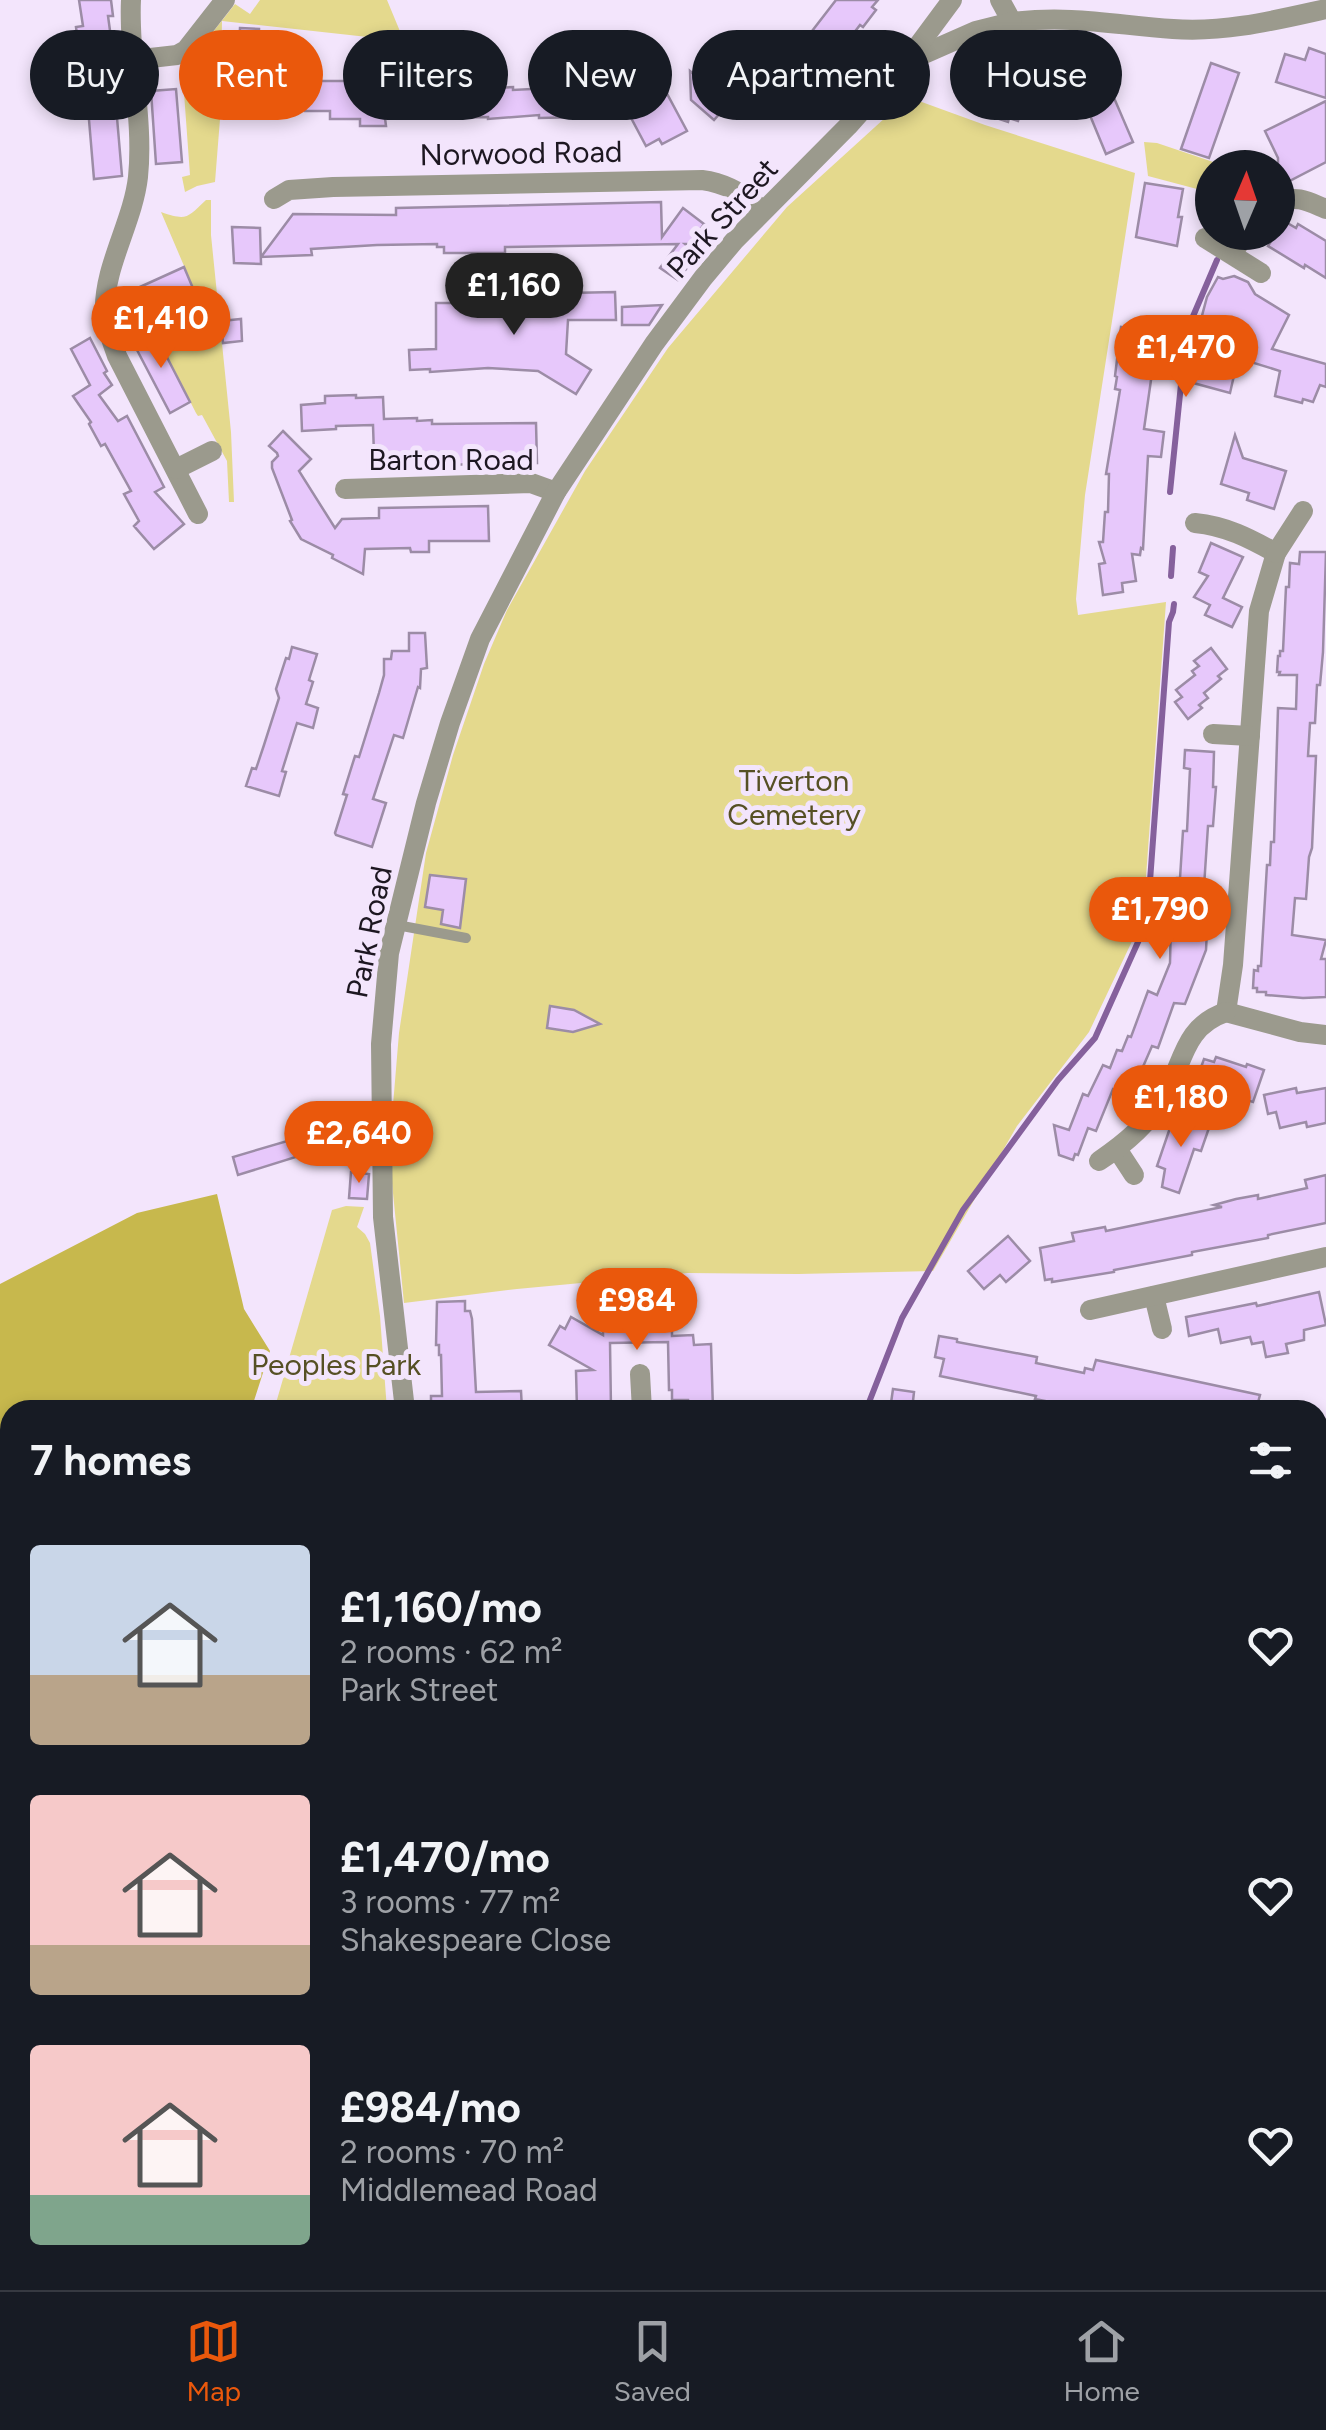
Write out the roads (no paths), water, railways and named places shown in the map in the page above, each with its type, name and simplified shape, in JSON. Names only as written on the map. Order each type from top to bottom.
[{"type":"street","points":[[131,0],[132,30]]},
{"type":"street","points":[[159,57],[186,50],[224,0]]},
{"type":"street","name":"Park Street","points":[[930,30],[952,0]]},
{"type":"street","points":[[1000,0],[1012,22]]},
{"type":"street","points":[[930,51],[976,31],[1012,22],[1078,18],[1202,30],[1239,27],[1326,9]]},
{"type":"street","points":[[137,120],[138,179],[132,211],[107,287],[108,331],[198,514]]},
{"type":"street","name":"Park Street","points":[[556,492],[654,344],[703,278],[853,120]]},
{"type":"street","name":"Norwood Road","points":[[274,199],[289,190],[333,187],[702,180],[736,190],[763,211]]},
{"type":"street","points":[[1295,198],[1326,209]]},
{"type":"street","points":[[1227,250],[1261,273]]},
{"type":"street","points":[[176,469],[212,451]]},
{"type":"street","name":"Barton Road","points":[[346,489],[531,483],[556,492]]},
{"type":"street","name":"Park Road","points":[[403,1400],[384,1217],[381,1064],[389,952],[426,803],[464,682],[480,639],[556,492]]},
{"type":"street","points":[[1226,1012],[1233,964],[1259,611],[1276,553],[1303,511]]},
{"type":"street","points":[[1195,523],[1242,534],[1276,553]]},
{"type":"street","points":[[1214,734],[1250,736]]},
{"type":"street","points":[[1134,1175],[1108,1155],[1154,1112],[1188,1042],[1208,1018],[1226,1012],[1326,1035]]},
{"type":"street","points":[[1090,1310],[1326,1257]]},
{"type":"street","points":[[1154,1296],[1162,1329]]},
{"type":"street","points":[[640,1374],[641,1400]]},
{"type":"lane","points":[[397,925],[466,938]]},
{"type":"waterway","points":[[1188,337],[1217,260]]},
{"type":"waterway","points":[[1170,492],[1184,355]]},
{"type":"waterway","points":[[1171,576],[1173,548]]},
{"type":"waterway","points":[[870,1400],[902,1318],[963,1210],[1058,1080],[1095,1038],[1147,922],[1169,622],[1174,604]]},
{"type":"park label","name":"Tiverton Cemetery","points":[[794,797]]},
{"type":"park label","name":"Peoples Park","points":[[336,1364]]}]
